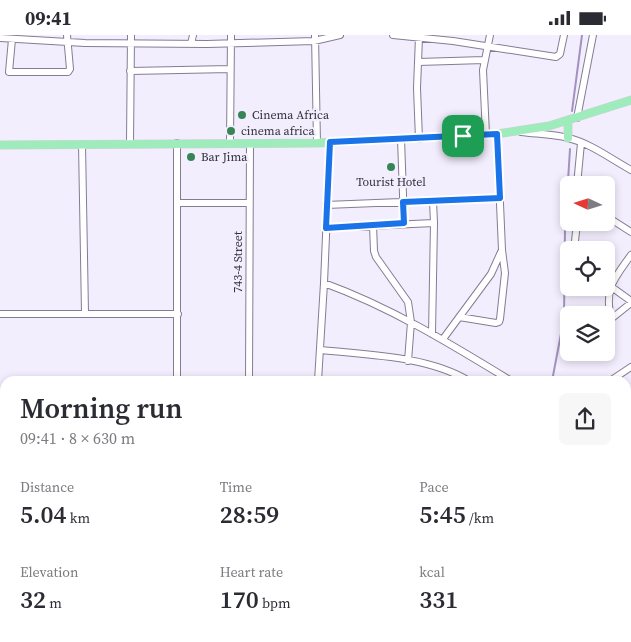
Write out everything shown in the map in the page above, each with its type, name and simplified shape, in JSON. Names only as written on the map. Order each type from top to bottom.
[{"type":"main road","points":[[0,145],[317,143],[486,135],[519,132],[568,121],[631,100]]},
{"type":"main road","points":[[568,121],[568,138]]},
{"type":"street","points":[[191,44],[193,35]]},
{"type":"street","points":[[230,143],[231,35]]},
{"type":"street","points":[[0,38],[130,39],[191,44],[340,35]]},
{"type":"street","points":[[393,35],[556,57],[560,53],[564,35]]},
{"type":"street","points":[[486,135],[484,60],[490,35]]},
{"type":"street","points":[[577,118],[593,35]]},
{"type":"street","points":[[419,37],[419,139]]},
{"type":"street","points":[[16,38],[9,69],[12,73],[70,71],[67,38]]},
{"type":"street","points":[[314,38],[317,143]]},
{"type":"street","points":[[130,39],[130,143]]},
{"type":"street","points":[[418,62],[484,60]]},
{"type":"street","points":[[130,71],[230,69]]},
{"type":"street","points":[[519,132],[568,138],[631,170]]},
{"type":"street","points":[[459,317],[499,322],[505,282],[497,134]]},
{"type":"street","points":[[401,139],[404,223]]},
{"type":"street","points":[[318,376],[330,142]]},
{"type":"street","points":[[177,376],[178,143]]},
{"type":"street","name":"743-4 Street","points":[[249,376],[250,143]]},
{"type":"street","points":[[578,176],[581,143]]},
{"type":"street","points":[[82,144],[85,313]]},
{"type":"street","points":[[326,205],[500,198]]},
{"type":"street","points":[[432,334],[433,201]]},
{"type":"street","points":[[178,203],[249,203]]},
{"type":"street","points":[[615,222],[631,232]]},
{"type":"street","points":[[326,228],[434,223]]},
{"type":"street","points":[[373,225],[376,257],[408,302],[410,322],[408,361]]},
{"type":"street","points":[[443,339],[491,274],[502,250]]},
{"type":"street","points":[[615,275],[631,255]]},
{"type":"street","points":[[324,283],[366,300],[443,339],[503,376]]},
{"type":"street","points":[[615,289],[631,302],[615,316]]},
{"type":"street","points":[[0,314],[178,313]]},
{"type":"street","points":[[320,349],[408,361],[457,376]]},
{"type":"street","points":[[618,376],[631,367]]},
{"type":"waterway","points":[[572,111],[582,35]]},
{"type":"waterway","points":[[553,376],[564,318],[565,229],[570,149]]},
{"type":"place","name":"Cinema Africa","points":[[242,115]]},
{"type":"place","name":"cinema africa","points":[[231,131]]},
{"type":"place","name":"Bar Jima","points":[[191,157]]},
{"type":"place","name":"Tourist Hotel","points":[[391,167]]},
{"type":"route","points":[[497,134],[500,198],[403,202],[404,223],[326,228],[330,142],[463,136],[497,134]]}]
